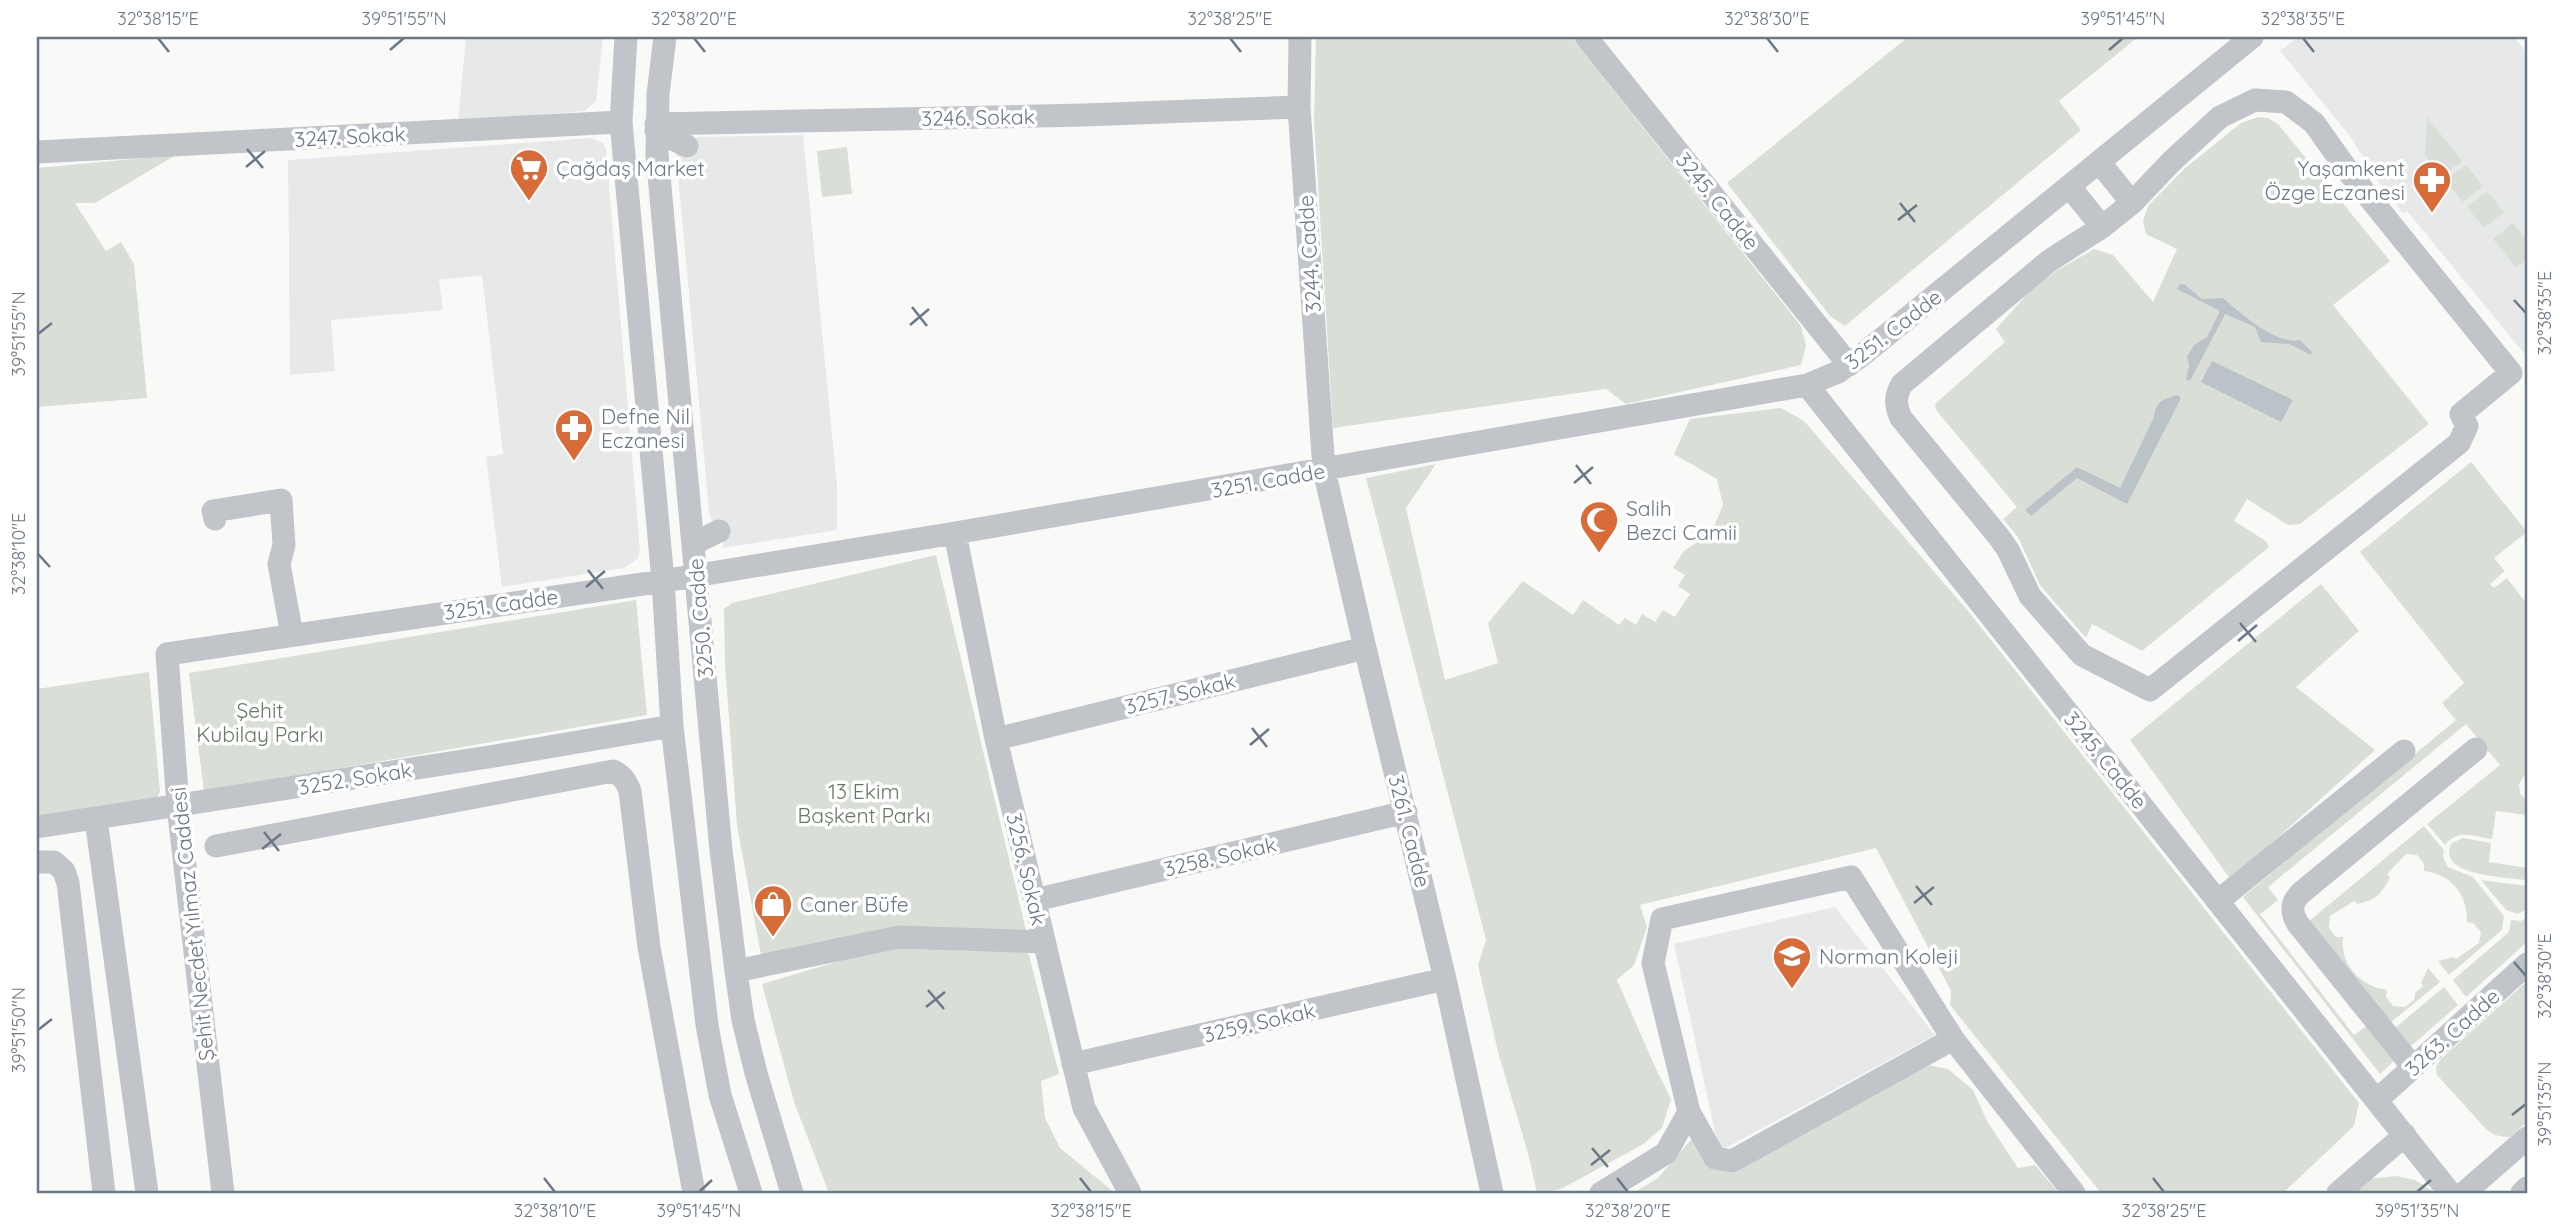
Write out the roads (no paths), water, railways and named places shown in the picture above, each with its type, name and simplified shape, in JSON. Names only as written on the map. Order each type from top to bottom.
[{"type":"street","name":"3250. Cadde","points":[[626,37],[621,122],[663,580],[672,726],[709,1037],[720,1095],[751,1193]]},
{"type":"street","name":"3250. Cadde","points":[[666,37],[656,127],[660,196],[721,850],[743,1020],[755,1073],[792,1193]]},
{"type":"street","name":"3244. Cadde","points":[[1300,37],[1299,107],[1324,470]]},
{"type":"street","name":"3245. Cadde","points":[[1586,37],[1849,365]]},
{"type":"street","name":"3251. Cadde","points":[[167,654],[696,575],[955,533],[1807,385],[1849,365],[2252,37]]},
{"type":"street","points":[[2255,100],[2286,102],[2314,124],[2351,176],[2511,373],[2461,414],[2466,426],[2459,443],[2150,690],[2082,655],[2038,606],[2030,596],[2008,550],[1901,418],[1896,404],[1897,393],[1902,384],[2049,261],[2102,227],[2132,203],[2220,117],[2255,100]]},
{"type":"street","name":"3246. Sokak","points":[[656,127],[1299,107]]},
{"type":"street","name":"3247. Sokak","points":[[37,152],[621,122]]},
{"type":"street","points":[[656,127],[687,146]]},
{"type":"street","points":[[2099,163],[2132,203]]},
{"type":"street","points":[[2069,186],[2102,227]]},
{"type":"street","name":"3245. Cadde","points":[[1807,385],[2450,1193]]},
{"type":"street","name":"3261. Cadde","points":[[1324,470],[1406,811],[1492,1193]]},
{"type":"street","points":[[215,519],[213,511],[281,500],[284,545],[279,564],[292,635]]},
{"type":"street","points":[[693,544],[719,531]]},
{"type":"street","name":"3256. Sokak","points":[[955,533],[996,738],[1083,1108],[1130,1193]]},
{"type":"street","name":"3257. Sokak","points":[[996,738],[1365,648]]},
{"type":"street","name":"Şehit Necdet Yılmaz Caddesi","points":[[167,654],[178,806],[223,1193]]},
{"type":"street","name":"3252. Sokak","points":[[37,827],[672,726]]},
{"type":"street","points":[[2413,1067],[2298,924],[2291,907],[2302,892],[2476,749]]},
{"type":"street","points":[[2218,901],[2403,751]]},
{"type":"street","points":[[495,756],[503,792]]},
{"type":"street","points":[[216,846],[613,771],[626,780],[630,790],[649,947],[694,1193]]},
{"type":"street","name":"3258. Sokak","points":[[1035,900],[1406,811]]},
{"type":"street","points":[[96,819],[147,1193]]},
{"type":"street","points":[[37,862],[54,862],[64,871],[68,883],[104,1193]]},
{"type":"street","points":[[1952,1040],[1732,1161],[1715,1158],[1689,1112],[1653,963],[1662,919],[1851,877],[1952,1040],[2074,1193]]},
{"type":"street","points":[[736,971],[899,937],[1044,942]]},
{"type":"street","name":"3263. Cadde","points":[[2377,1100],[2527,964]]},
{"type":"street","name":"3259. Sokak","points":[[1073,1064],[1445,979]]},
{"type":"street","points":[[1601,1193],[1666,1153],[1689,1112]]},
{"type":"street","points":[[2339,1193],[2405,1135]]},
{"type":"street","points":[[2464,1193],[2527,1138]]},
{"type":"street","points":[[2522,1193],[2527,1188]]},
{"type":"place","name":"Çağdaş Market","points":[[529,202]]},
{"type":"place","name":"Yaşamkent Özge Eczanesi","points":[[2432,214]]},
{"type":"place","name":"Defne Nil Eczanesi","points":[[574,462]]},
{"type":"place","name":"Salih Bezci Camii","points":[[1599,554]]},
{"type":"place","name":"Caner Büfe","points":[[773,938]]},
{"type":"place","name":"Norman Koleji","points":[[1792,990]]},
{"type":"park label","name":"Şehit Kubilay Parkı","points":[[260,722]]},
{"type":"park label","name":"13 Ekim Başkent Parkı","points":[[864,803]]}]
